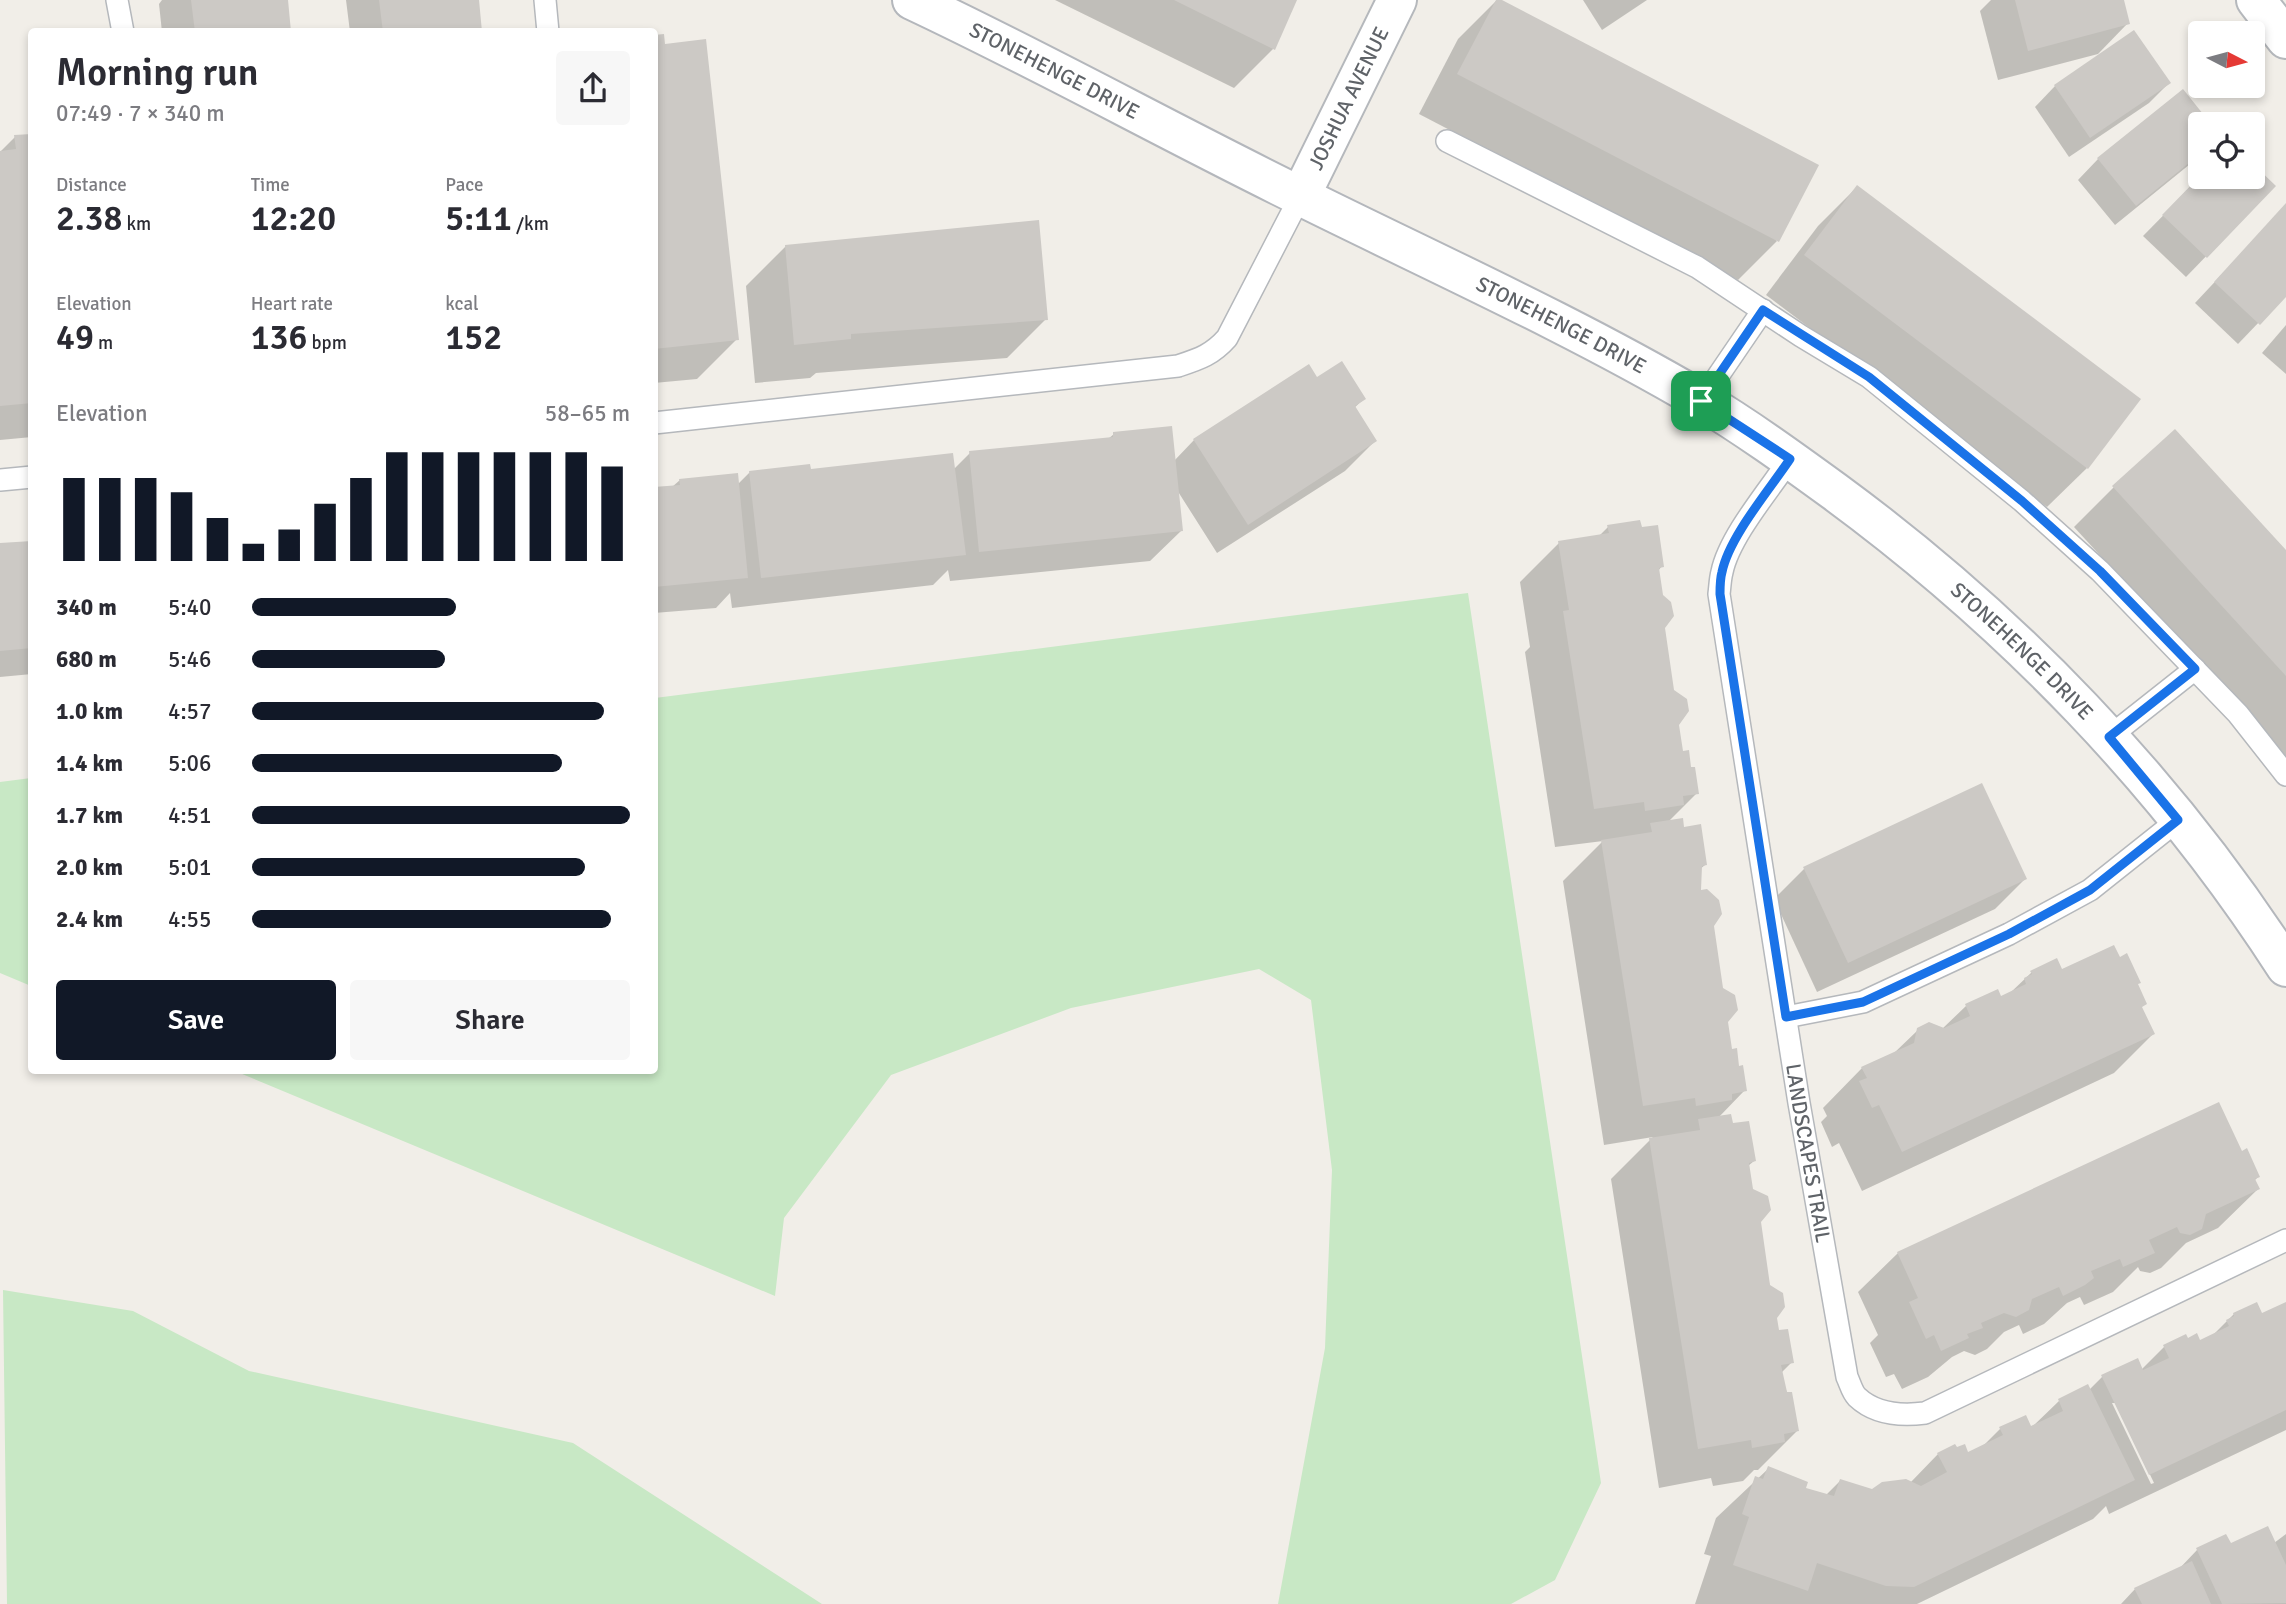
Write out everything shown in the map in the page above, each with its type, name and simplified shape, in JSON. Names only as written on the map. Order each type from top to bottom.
[{"type":"street","name":"STONEHENGE DRIVE","points":[[912,0],[981,32],[1300,197],[1583,334],[1701,401],[1790,459],[1869,516],[1963,593],[2109,737],[2221,875],[2286,967]]},
{"type":"street","name":"JOSHUA AVENUE","points":[[1300,197],[1397,0]]},
{"type":"street","points":[[2256,0],[2286,39]]},
{"type":"lane","points":[[117,0],[122,28]]},
{"type":"lane","points":[[545,0],[548,28]]},
{"type":"lane","points":[[1447,141],[1697,267],[1869,377],[2022,501],[2100,571],[2238,714],[2286,775]]},
{"type":"lane","points":[[658,423],[1178,366],[1196,360],[1215,351],[1227,338],[1300,197]]},
{"type":"lane","points":[[1701,401],[1763,310]]},
{"type":"lane","name":"LANDSCAPES TRAIL","points":[[1790,459],[1730,550],[1722,570],[1720,594],[1786,1017],[1847,1377],[1855,1396],[1891,1414],[1925,1413],[2286,1240]]},
{"type":"lane","points":[[0,480],[28,477]]},
{"type":"lane","points":[[2109,737],[2195,669]]},
{"type":"lane","points":[[1786,1017],[1863,1002],[2009,934],[2090,890],[2178,820]]},
{"type":"green space","points":[[1468,593],[1601,1483],[1555,1580],[1511,1604],[1278,1604],[1325,1348],[1332,1170],[1311,1000],[1259,969],[1071,1008],[891,1075],[784,1218],[775,1296],[242,1074],[658,1074],[658,698]]},
{"type":"green space","points":[[28,778],[28,985],[0,973],[0,782]]},
{"type":"green space","points":[[3,1290],[133,1311],[249,1371],[573,1443],[822,1604],[7,1604]]},
{"type":"building","points":[[191,0],[288,0],[291,28],[194,28]]},
{"type":"building","points":[[379,0],[479,0],[482,28],[382,28]]},
{"type":"building","points":[[1174,0],[1297,0],[1275,50]]},
{"type":"building","points":[[1496,0],[1502,0],[1819,165],[1779,242],[1457,74]]},
{"type":"building","points":[[2015,0],[2124,0],[2130,24],[2028,51]]},
{"type":"building","points":[[2134,30],[2171,83],[2090,138],[2054,85]]},
{"type":"building","points":[[664,34],[665,44],[706,39],[739,340],[658,349],[658,35]]},
{"type":"building","points":[[2183,89],[2201,112],[2188,112],[2188,164],[2136,206],[2097,158]]},
{"type":"building","points":[[28,134],[28,403],[0,406],[0,151],[16,149],[14,135]]},
{"type":"building","points":[[2265,175],[2276,186],[2207,258],[2162,215],[2188,188],[2265,189]]},
{"type":"building","points":[[1857,185],[2141,399],[2088,469],[1804,255]]},
{"type":"building","points":[[2286,203],[2286,297],[2260,325],[2214,282]]},
{"type":"building","points":[[1039,220],[1048,320],[851,334],[851,339],[794,345],[785,245]]},
{"type":"building","points":[[1342,361],[1366,399],[1355,406],[1377,441],[1248,525],[1193,439],[1309,364],[1317,377]]},
{"type":"building","points":[[1172,426],[1183,531],[979,552],[969,451],[1113,437],[1113,432]]},
{"type":"building","points":[[2175,429],[2286,550],[2286,676],[2112,486]]},
{"type":"building","points":[[953,453],[966,555],[761,578],[749,471],[810,464],[811,469]]},
{"type":"building","points":[[738,473],[748,578],[658,587],[658,487],[680,485],[679,479]]},
{"type":"building","points":[[1640,520],[1642,527],[1658,525],[1664,567],[1659,568],[1663,595],[1671,602],[1674,616],[1665,628],[1674,690],[1687,699],[1689,711],[1679,725],[1683,751],[1689,750],[1691,767],[1695,767],[1699,794],[1683,796],[1684,805],[1645,811],[1644,802],[1594,809],[1563,611],[1569,610],[1558,541],[1609,533],[1607,525]]},
{"type":"building","points":[[28,541],[28,648],[0,651],[0,543]]},
{"type":"building","points":[[1982,783],[2027,879],[1848,963],[1803,867]]},
{"type":"building","points":[[1683,818],[1684,827],[1701,824],[1707,865],[1702,866],[1701,890],[1707,889],[1719,900],[1722,914],[1714,926],[1723,988],[1735,995],[1738,1010],[1728,1022],[1732,1049],[1737,1048],[1739,1066],[1743,1065],[1747,1091],[1732,1094],[1732,1100],[1696,1106],[1695,1098],[1643,1106],[1601,840],[1652,832],[1650,823]]},
{"type":"building","points":[[2114,945],[2120,957],[2127,953],[2141,983],[2138,984],[2147,1004],[2142,1007],[2155,1034],[1902,1152],[1879,1105],[1872,1108],[1859,1081],[1867,1078],[1861,1067],[1914,1043],[1917,1028],[1929,1022],[1944,1028],[1970,1016],[1965,1004],[1998,989],[2001,996],[2026,984],[2024,978],[2032,974],[2030,971],[2057,958],[2062,969]]},
{"type":"building","points":[[2219,1102],[2242,1151],[2247,1148],[2260,1177],[2255,1179],[2260,1189],[2206,1214],[2202,1229],[2190,1235],[2180,1233],[2177,1227],[2149,1240],[2155,1253],[2123,1267],[2120,1259],[2091,1271],[2094,1278],[2085,1285],[2063,1296],[2059,1287],[2032,1299],[2029,1310],[2016,1317],[2004,1313],[1981,1323],[1983,1328],[1967,1334],[1969,1338],[1941,1351],[1934,1335],[1926,1339],[1909,1302],[1918,1298],[1897,1252]]},
{"type":"building","points":[[1731,1114],[1733,1123],[1749,1121],[1756,1161],[1749,1163],[1753,1189],[1768,1196],[1771,1210],[1761,1222],[1770,1285],[1783,1293],[1785,1307],[1777,1318],[1779,1330],[1788,1329],[1794,1363],[1781,1365],[1787,1392],[1792,1392],[1799,1431],[1784,1434],[1785,1442],[1752,1448],[1751,1440],[1698,1449],[1649,1138],[1700,1130],[1698,1119]]},
{"type":"building","points":[[2257,1302],[2262,1313],[2286,1302],[2286,1410],[2149,1475],[2101,1375],[2138,1358],[2143,1370],[2169,1358],[2163,1345],[2186,1334],[2188,1338],[2197,1333],[2200,1340],[2229,1326],[2226,1320],[2234,1316],[2233,1313]]},
{"type":"building","points":[[2088,1384],[2135,1480],[1914,1587],[1886,1586],[1817,1563],[1808,1591],[1733,1565],[1749,1517],[1742,1514],[1755,1476],[1763,1479],[1768,1466],[1808,1482],[1806,1488],[1834,1496],[1840,1479],[1872,1489],[1882,1482],[1906,1479],[1921,1486],[1947,1472],[1937,1453],[1955,1444],[1957,1447],[1965,1444],[1968,1452],[2003,1435],[1999,1427],[2026,1415],[2031,1426],[2063,1411],[2058,1399]]},
{"type":"building","points":[[2268,1526],[2286,1565],[2286,1603],[2222,1604],[2196,1548],[2226,1534],[2231,1543]]},
{"type":"building","points":[[2192,1561],[2211,1604],[2142,1604],[2134,1588]]},
{"type":"route","points":[[1763,310],[1869,377],[2022,501],[2100,571],[2195,669],[2109,737],[2178,820],[2090,890],[2009,934],[1863,1002],[1786,1017],[1720,594],[1722,570],[1730,550],[1790,459],[1701,401],[1763,310]]}]
